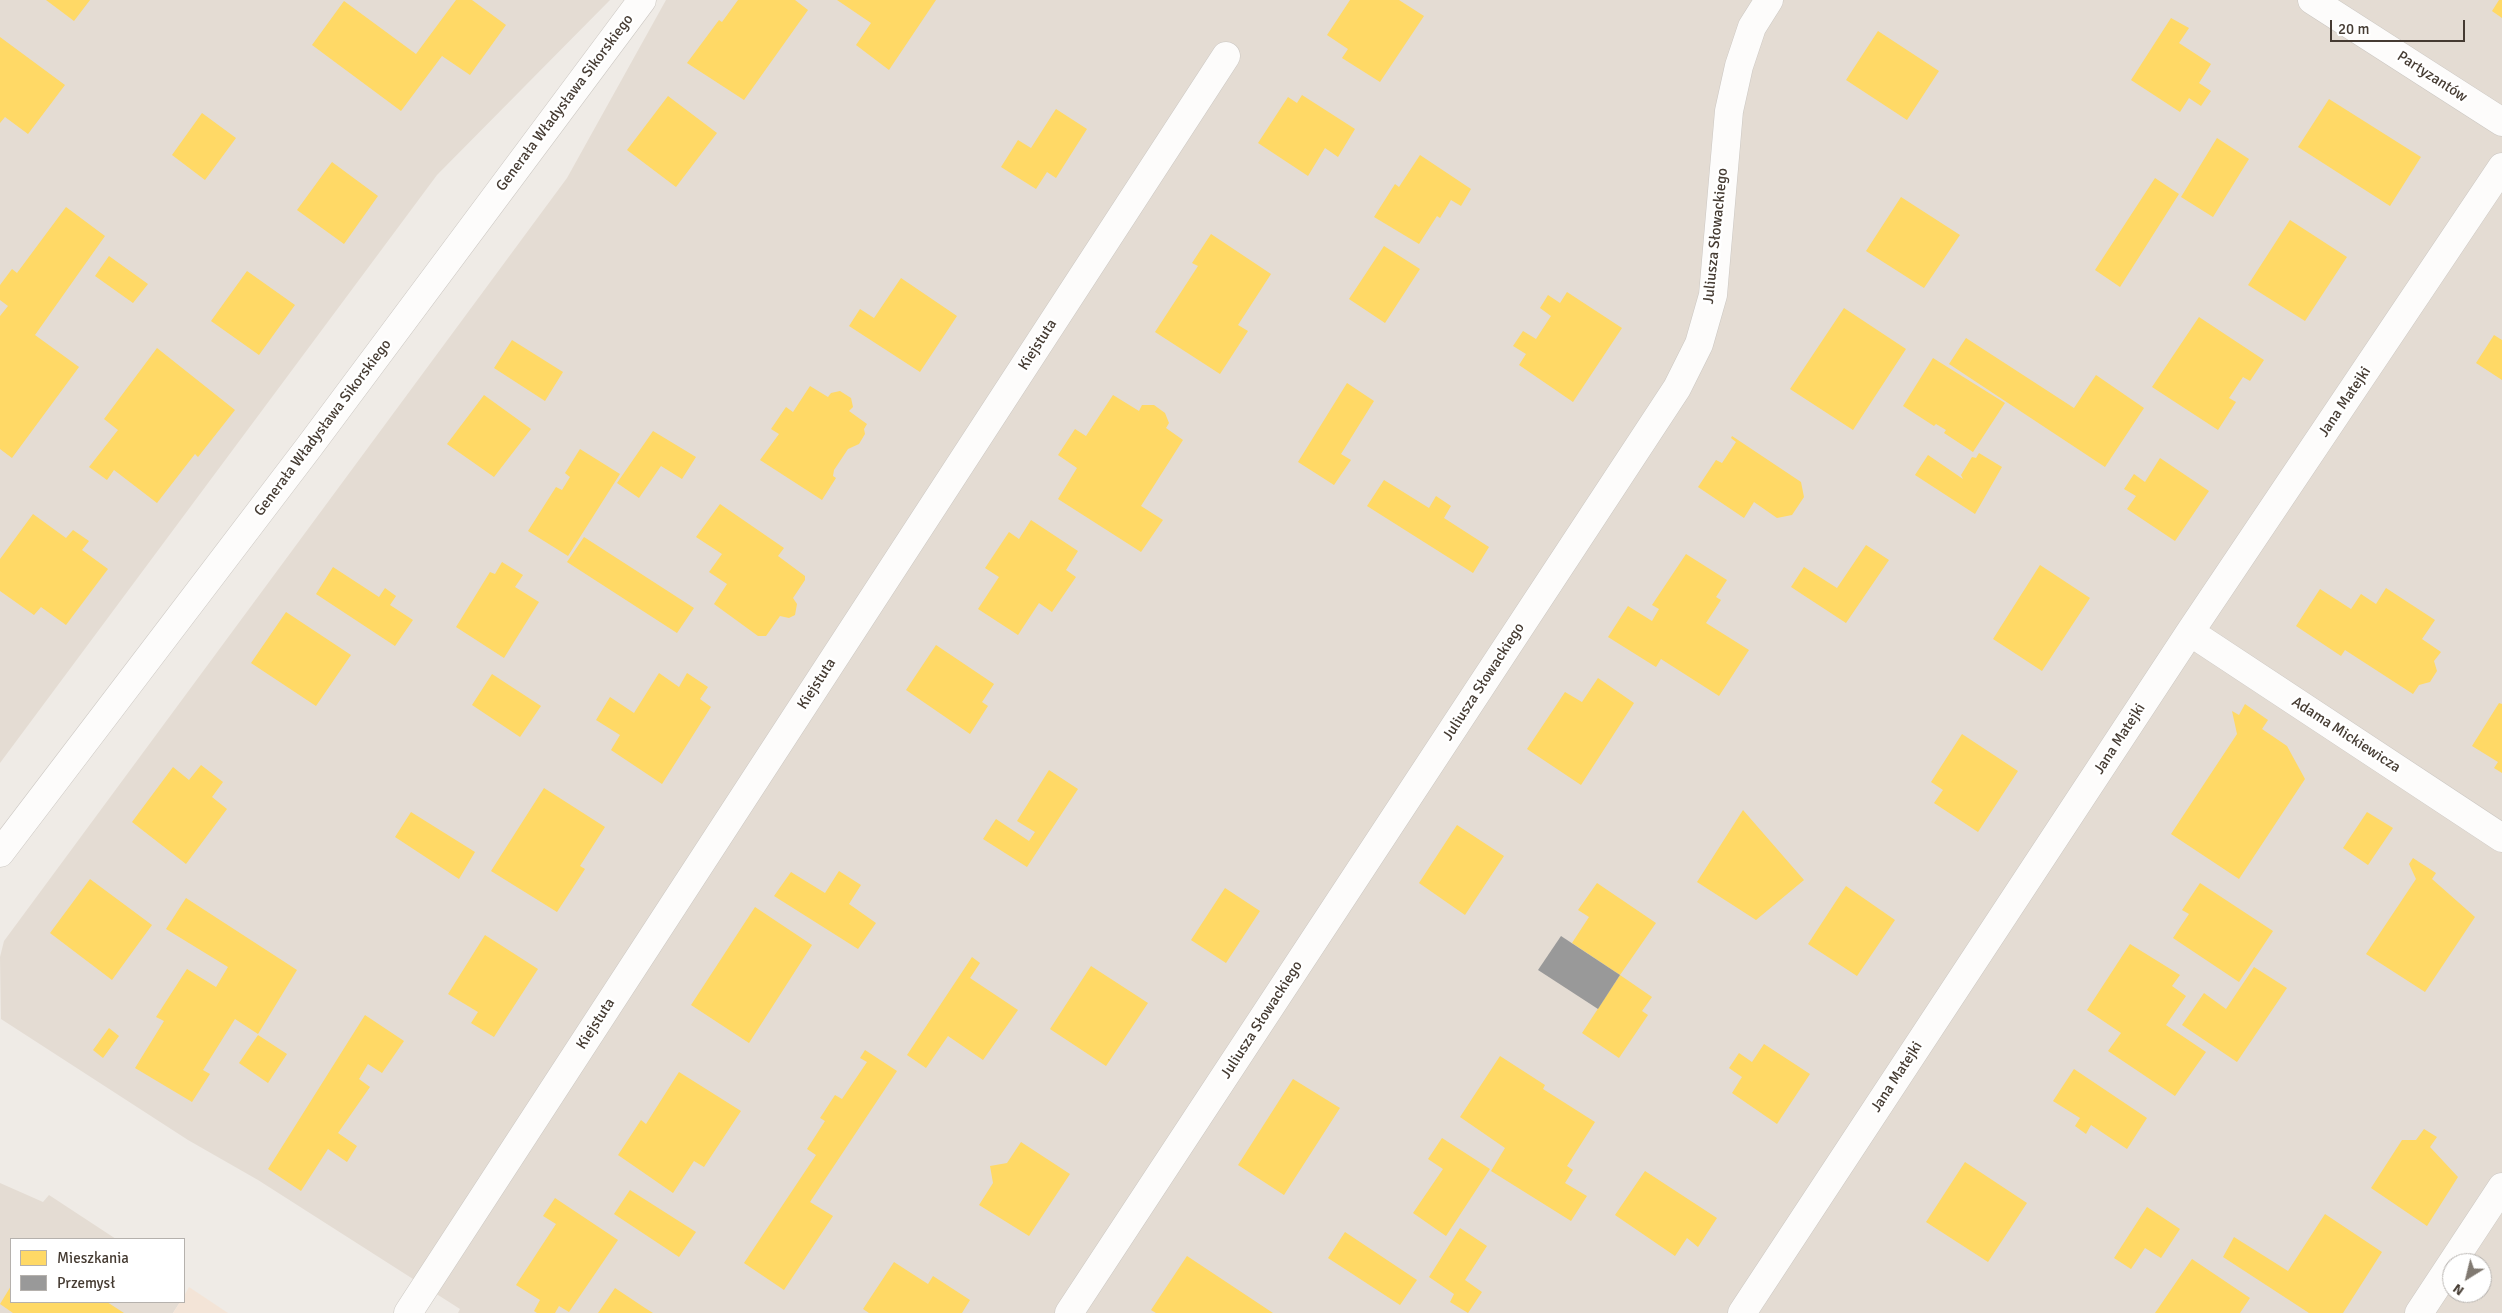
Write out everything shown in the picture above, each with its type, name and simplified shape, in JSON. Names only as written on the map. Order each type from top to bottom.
[{"type":"street","name":"Generała Władysława Sikorskiego","points":[[0,853],[309,448],[642,0]]},
{"type":"street","name":"Juliusza Słowackiego","points":[[1069,1313],[1677,388],[1699,344],[1713,295],[1729,111],[1739,66],[1752,27],[1769,0]]},
{"type":"street","name":"Partyzantów","points":[[2312,0],[2502,122]]},
{"type":"street","name":"Kiejstuta","points":[[408,1313],[1226,56]]},
{"type":"street","name":"Jana Matejki","points":[[1742,1313],[2190,632],[2502,167]]},
{"type":"street","name":"Adama Mickiewicza","points":[[2190,632],[2502,838]]},
{"type":"street","points":[[2418,1313],[2502,1188]]},
{"type":"shaded area","points":[[0,0],[610,0],[437,175],[0,763]]},
{"type":"shaded area","points":[[666,0],[2502,0],[2502,1313],[458,1313],[460,1309],[258,1180],[188,1140],[1,1019],[0,957],[4,941],[567,178]]},
{"type":"shaded area","points":[[0,1183],[43,1202],[49,1195],[114,1238],[10,1238],[10,1303],[179,1303],[173,1313],[0,1313]]},
{"type":"shaded area","points":[[189,1287],[228,1313],[173,1313],[179,1303],[185,1303],[185,1294]]},
{"type":"building: Mieszkania","points":[[46,0],[90,0],[74,21]]},
{"type":"building: Mieszkania","points":[[456,0],[472,0],[506,25],[470,75],[442,56],[401,111],[312,45],[344,1],[416,54]]},
{"type":"building: Mieszkania","points":[[738,0],[795,0],[808,10],[744,100],[687,63],[719,20],[722,22]]},
{"type":"building: Mieszkania","points":[[837,0],[936,0],[889,70],[856,45],[871,23]]},
{"type":"building: Mieszkania","points":[[1350,0],[1399,0],[1424,16],[1380,82],[1342,58],[1348,49],[1327,35]]},
{"type":"building: Mieszkania","points":[[2499,0],[2502,0],[2502,18],[2492,11]]},
{"type":"building: Mieszkania","points":[[2171,18],[2189,28],[2179,43],[2211,64],[2199,83],[2211,91],[2201,106],[2189,98],[2180,112],[2131,80]]},
{"type":"building: Mieszkania","points":[[1878,31],[1939,71],[1907,120],[1846,80]]},
{"type":"building: Mieszkania","points":[[0,37],[65,85],[28,134],[5,117],[0,123]]},
{"type":"building: Mieszkania","points":[[1302,95],[1355,129],[1338,157],[1325,148],[1308,176],[1258,143],[1288,97],[1297,103]]},
{"type":"building: Mieszkania","points":[[668,96],[717,133],[676,187],[627,150]]},
{"type":"building: Mieszkania","points":[[2329,99],[2421,157],[2390,206],[2298,147]]},
{"type":"building: Mieszkania","points":[[1056,109],[1087,129],[1056,178],[1047,172],[1036,189],[1001,167],[1018,140],[1031,148]]},
{"type":"building: Mieszkania","points":[[202,113],[236,138],[205,180],[172,155]]},
{"type":"building: Mieszkania","points":[[2217,138],[2249,159],[2213,217],[2181,197]]},
{"type":"building: Mieszkania","points":[[1420,155],[1471,189],[1461,206],[1451,200],[1440,218],[1437,216],[1419,244],[1374,217],[1395,184],[1399,187]]},
{"type":"building: Mieszkania","points":[[332,162],[378,196],[344,244],[297,210]]},
{"type":"building: Mieszkania","points":[[2155,178],[2179,194],[2120,287],[2095,270]]},
{"type":"building: Mieszkania","points":[[1901,197],[1960,235],[1924,288],[1866,251]]},
{"type":"building: Mieszkania","points":[[66,207],[105,236],[35,335],[79,367],[12,458],[0,449],[0,316],[8,306],[0,300],[0,285],[12,269],[17,273]]},
{"type":"building: Mieszkania","points":[[2290,220],[2347,257],[2305,321],[2248,285]]},
{"type":"building: Mieszkania","points":[[1211,234],[1271,274],[1238,325],[1248,331],[1220,374],[1155,332],[1198,266],[1192,263]]},
{"type":"building: Mieszkania","points":[[1384,246],[1420,269],[1385,323],[1349,299]]},
{"type":"building: Mieszkania","points":[[109,256],[148,284],[133,303],[95,276]]},
{"type":"building: Mieszkania","points":[[247,271],[295,305],[259,355],[211,321]]},
{"type":"building: Mieszkania","points":[[901,278],[957,316],[920,372],[849,326],[860,309],[874,318]]},
{"type":"building: Mieszkania","points":[[1567,292],[1622,328],[1573,402],[1519,365],[1526,354],[1513,346],[1523,331],[1536,339],[1551,316],[1540,308],[1548,295],[1560,303]]},
{"type":"building: Mieszkania","points":[[1844,308],[1906,349],[1853,430],[1790,389]]},
{"type":"building: Mieszkania","points":[[2199,317],[2264,360],[2250,381],[2243,377],[2229,398],[2236,402],[2218,430],[2152,387]]},
{"type":"building: Mieszkania","points":[[2494,335],[2502,340],[2502,380],[2476,363]]},
{"type":"building: Mieszkania","points":[[1966,338],[2074,408],[2096,375],[2144,408],[2105,467],[1949,364]]},
{"type":"building: Mieszkania","points":[[512,340],[563,372],[545,401],[494,368]]},
{"type":"building: Mieszkania","points":[[157,348],[235,410],[198,457],[195,454],[157,503],[114,470],[107,480],[89,467],[118,430],[104,419]]},
{"type":"building: Mieszkania","points":[[1933,358],[2005,403],[1973,452],[1944,433],[1946,430],[1936,424],[1934,426],[1903,406]]},
{"type":"building: Mieszkania","points":[[1347,383],[1374,401],[1341,454],[1351,460],[1334,485],[1298,462]]},
{"type":"building: Mieszkania","points":[[810,386],[828,397],[831,393],[840,391],[851,398],[853,407],[849,411],[867,424],[864,429],[865,434],[859,444],[848,449],[834,470],[833,476],[836,478],[822,500],[760,460],[779,434],[771,429],[786,407],[793,412]]},
{"type":"building: Mieszkania","points":[[484,395],[531,429],[494,477],[447,444]]},
{"type":"building: Mieszkania","points":[[1113,395],[1139,411],[1142,405],[1154,405],[1165,413],[1169,423],[1166,428],[1183,440],[1141,506],[1163,520],[1141,552],[1058,499],[1077,468],[1058,455],[1075,429],[1086,436]]},
{"type":"building: Mieszkania","points":[[653,431],[696,457],[682,479],[661,466],[639,498],[617,483]]},
{"type":"building: Mieszkania","points":[[1732,436],[1801,482],[1804,497],[1792,515],[1777,518],[1754,502],[1744,518],[1698,487],[1716,460],[1722,463],[1736,442],[1731,438]]},
{"type":"building: Mieszkania","points":[[580,449],[620,474],[568,556],[528,531],[556,487],[562,490],[570,477],[565,473]]},
{"type":"building: Mieszkania","points":[[1979,453],[2002,467],[1975,514],[1915,475],[1928,455],[1963,479],[1961,475],[1972,457],[1976,458]]},
{"type":"building: Mieszkania","points":[[2160,458],[2209,491],[2175,541],[2127,509],[2136,496],[2124,489],[2134,474],[2145,482]]},
{"type":"building: Mieszkania","points":[[1384,480],[1429,508],[1436,496],[1451,506],[1444,518],[1489,547],[1473,573],[1367,506]]},
{"type":"building: Mieszkania","points":[[720,504],[784,548],[778,556],[805,576],[805,580],[793,598],[797,604],[795,615],[789,618],[780,616],[766,636],[758,636],[714,604],[727,584],[709,572],[722,554],[696,537]]},
{"type":"building: Mieszkania","points":[[33,514],[66,538],[73,530],[89,541],[82,550],[108,569],[66,625],[41,607],[34,615],[0,591],[0,559]]},
{"type":"building: Mieszkania","points":[[1031,520],[1078,551],[1066,570],[1076,577],[1052,612],[1039,603],[1018,635],[978,609],[999,577],[985,568],[1009,532],[1019,539]]},
{"type":"building: Mieszkania","points":[[584,537],[694,608],[677,633],[567,562]]},
{"type":"building: Mieszkania","points":[[1866,545],[1889,560],[1846,623],[1791,587],[1804,567],[1837,588]]},
{"type":"building: Mieszkania","points":[[1686,554],[1727,580],[1716,597],[1721,600],[1706,623],[1749,650],[1719,696],[1661,659],[1656,667],[1608,637],[1628,606],[1652,621],[1659,609],[1652,605]]},
{"type":"building: Mieszkania","points":[[502,562],[523,575],[515,587],[539,602],[504,658],[456,627],[490,572],[495,574]]},
{"type":"building: Mieszkania","points":[[2040,565],[2090,598],[2042,671],[1993,639]]},
{"type":"building: Mieszkania","points":[[333,567],[379,597],[385,588],[396,596],[390,605],[413,620],[395,646],[316,594]]},
{"type":"building: Mieszkania","points":[[2386,588],[2435,620],[2422,639],[2441,652],[2434,661],[2437,671],[2430,682],[2419,685],[2413,694],[2345,650],[2341,656],[2296,626],[2320,589],[2351,609],[2361,594],[2376,604]]},
{"type":"building: Mieszkania","points":[[286,612],[351,655],[316,706],[251,663]]},
{"type":"building: Mieszkania","points":[[936,645],[994,684],[982,702],[988,706],[970,734],[906,690]]},
{"type":"building: Mieszkania","points":[[659,673],[679,687],[687,673],[708,687],[700,699],[711,707],[662,784],[611,750],[620,735],[596,720],[610,697],[634,713]]},
{"type":"building: Mieszkania","points":[[492,674],[541,706],[520,737],[472,705]]},
{"type":"building: Mieszkania","points":[[1598,678],[1634,703],[1581,785],[1527,749],[1565,692],[1582,702]]},
{"type":"building: Mieszkania","points":[[2499,703],[2502,704],[2502,773],[2494,768],[2498,762],[2472,746]]},
{"type":"building: Mieszkania","points":[[2245,704],[2268,720],[2262,729],[2287,746],[2305,779],[2239,879],[2171,834],[2237,734],[2232,711],[2239,715]]},
{"type":"building: Mieszkania","points":[[1962,734],[2018,771],[1978,832],[1934,803],[1943,790],[1931,782]]},
{"type":"building: Mieszkania","points":[[201,765],[223,782],[212,797],[227,809],[186,864],[132,822],[173,767],[189,780]]},
{"type":"building: Mieszkania","points":[[1049,770],[1078,789],[1027,867],[983,839],[996,819],[1029,841],[1035,832],[1017,821]]},
{"type":"building: Mieszkania","points":[[544,788],[605,827],[580,866],[585,869],[557,912],[491,871]]},
{"type":"building: Mieszkania","points":[[1743,810],[1804,880],[1756,920],[1697,882]]},
{"type":"building: Mieszkania","points":[[411,812],[475,852],[459,879],[395,837]]},
{"type":"building: Mieszkania","points":[[2367,812],[2393,828],[2368,865],[2343,848]]},
{"type":"building: Mieszkania","points":[[1457,825],[1504,856],[1465,915],[1419,883]]},
{"type":"building: Mieszkania","points":[[2413,858],[2436,873],[2432,879],[2475,917],[2425,992],[2366,954],[2416,879],[2409,864]]},
{"type":"building: Mieszkania","points":[[839,871],[861,885],[849,904],[876,923],[858,949],[774,896],[791,872],[825,893]]},
{"type":"building: Mieszkania","points":[[90,879],[152,925],[112,980],[50,933]]},
{"type":"building: Mieszkania","points":[[1597,883],[1656,923],[1620,975],[1572,943],[1589,917],[1578,910]]},
{"type":"building: Mieszkania","points":[[2200,883],[2273,931],[2239,982],[2173,938],[2189,914],[2182,910]]},
{"type":"building: Mieszkania","points":[[1846,886],[1895,920],[1857,976],[1808,944]]},
{"type":"building: Mieszkania","points":[[1225,888],[1260,911],[1226,963],[1191,940]]},
{"type":"building: Mieszkania","points":[[186,898],[297,970],[258,1034],[235,1019],[203,1070],[210,1074],[192,1102],[135,1068],[164,1021],[156,1017],[187,969],[216,987],[228,967],[166,929]]},
{"type":"building: Mieszkania","points":[[755,907],[812,945],[749,1043],[691,1005]]},
{"type":"building: Mieszkania","points":[[485,935],[538,969],[494,1037],[471,1023],[478,1012],[448,994]]},
{"type":"building: Mieszkania","points":[[2130,944],[2180,975],[2172,986],[2186,996],[2166,1025],[2206,1052],[2175,1096],[2108,1051],[2121,1033],[2087,1010]]},
{"type":"building: Mieszkania","points":[[972,957],[980,963],[970,978],[1018,1010],[983,1060],[948,1036],[926,1068],[907,1055]]},
{"type":"building: Mieszkania","points":[[1091,966],[1148,1003],[1106,1066],[1050,1029]]},
{"type":"building: Mieszkania","points":[[2254,967],[2287,988],[2237,1062],[2182,1025],[2204,993],[2226,1009]]},
{"type":"building: Mieszkania","points":[[1620,975],[1652,997],[1642,1011],[1648,1015],[1619,1058],[1582,1033]]},
{"type":"building: Mieszkania","points":[[365,1015],[404,1041],[382,1073],[368,1064],[359,1079],[370,1087],[338,1133],[357,1146],[347,1162],[328,1149],[301,1191],[268,1169]]},
{"type":"building: Mieszkania","points":[[109,1028],[119,1036],[103,1058],[93,1050]]},
{"type":"building: Mieszkania","points":[[258,1035],[287,1054],[268,1083],[239,1063]]},
{"type":"building: Mieszkania","points":[[1764,1044],[1810,1074],[1777,1124],[1732,1093],[1742,1077],[1729,1068],[1739,1053],[1752,1062]]},
{"type":"building: Mieszkania","points":[[865,1050],[897,1071],[810,1202],[833,1216],[784,1290],[744,1263],[816,1155],[807,1149],[825,1121],[820,1118],[835,1095],[842,1099],[867,1062],[860,1058]]},
{"type":"building: Mieszkania","points":[[1500,1056],[1545,1085],[1543,1089],[1595,1122],[1567,1166],[1573,1170],[1565,1183],[1587,1196],[1571,1221],[1491,1171],[1505,1148],[1460,1117]]},
{"type":"building: Mieszkania","points":[[2074,1069],[2147,1118],[2127,1149],[2091,1125],[2086,1134],[2075,1126],[2080,1118],[2053,1101]]},
{"type":"building: Mieszkania","points":[[679,1072],[741,1111],[704,1167],[694,1161],[673,1193],[618,1155],[641,1120],[646,1124]]},
{"type":"building: Mieszkania","points":[[1293,1079],[1340,1108],[1284,1195],[1238,1165]]},
{"type":"building: Mieszkania","points":[[2424,1129],[2437,1137],[2430,1147],[2458,1177],[2427,1226],[2371,1188],[2402,1140],[2416,1140]]},
{"type":"building: Mieszkania","points":[[1442,1138],[1490,1169],[1446,1236],[1413,1213],[1443,1169],[1428,1159]]},
{"type":"building: Mieszkania","points":[[1021,1142],[1070,1174],[1029,1236],[979,1205],[993,1183],[990,1166],[1007,1163]]},
{"type":"building: Mieszkania","points":[[1965,1162],[2027,1203],[1988,1262],[1926,1222]]},
{"type":"building: Mieszkania","points":[[1645,1171],[1717,1218],[1698,1247],[1687,1238],[1675,1256],[1615,1215]]},
{"type":"building: Mieszkania","points":[[630,1190],[696,1232],[679,1257],[614,1214]]},
{"type":"building: Mieszkania","points":[[555,1198],[618,1240],[569,1312],[559,1306],[555,1313],[537,1313],[534,1311],[540,1300],[516,1285],[556,1224],[543,1216]]},
{"type":"building: Mieszkania","points":[[2147,1207],[2180,1229],[2161,1258],[2145,1248],[2131,1269],[2114,1258]]},
{"type":"building: Mieszkania","points":[[2325,1214],[2382,1252],[2343,1313],[2309,1313],[2223,1257],[2234,1237],[2288,1271]]},
{"type":"building: Mieszkania","points":[[1460,1228],[1487,1246],[1465,1280],[1482,1292],[1468,1313],[1450,1302],[1454,1294],[1429,1277]]},
{"type":"building: Mieszkania","points":[[1345,1232],[1417,1280],[1400,1305],[1328,1258]]},
{"type":"building: Mieszkania","points":[[1187,1256],[1273,1313],[1156,1313],[1151,1310]]},
{"type":"building: Mieszkania","points":[[2192,1259],[2250,1298],[2240,1313],[2155,1313]]},
{"type":"building: Mieszkania","points":[[894,1262],[928,1284],[933,1276],[970,1300],[962,1313],[869,1313],[863,1309]]},
{"type":"building: Mieszkania","points":[[10,1288],[10,1303],[109,1303],[124,1313],[13,1313],[0,1304]]},
{"type":"building: Mieszkania","points":[[615,1288],[645,1308],[653,1313],[598,1313]]},
{"type":"building: Przemysł","points":[[1561,936],[1620,975],[1598,1009],[1538,970]]}]
